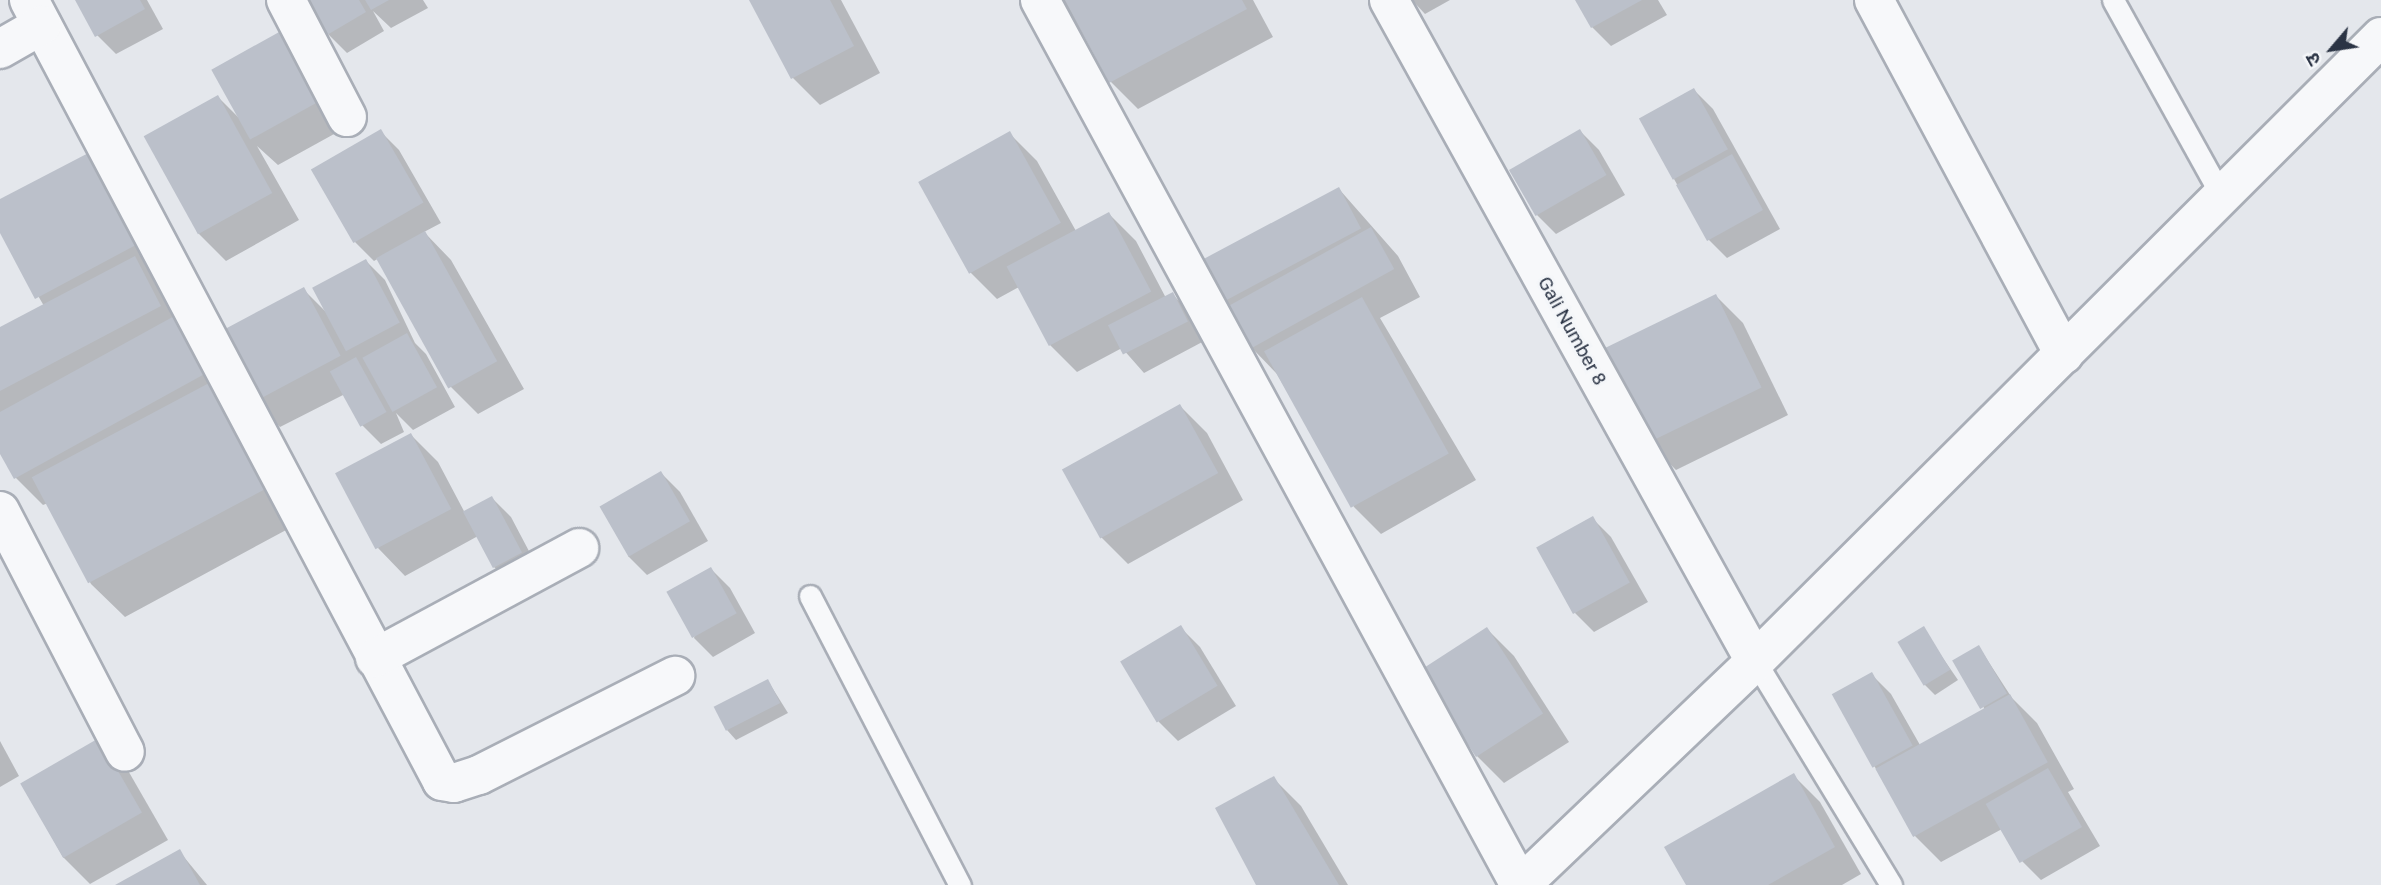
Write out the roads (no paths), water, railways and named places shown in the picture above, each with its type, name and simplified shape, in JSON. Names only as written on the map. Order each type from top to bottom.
[{"type":"street","points":[[286,0],[347,117]]},
{"type":"street","points":[[1040,0],[1521,885],[1755,661],[2381,37]]},
{"type":"street","name":"Gali Number 8","points":[[1389,0],[1755,661]]},
{"type":"street","points":[[1874,0],[2064,354]]},
{"type":"street","points":[[0,49],[35,13],[442,781],[454,783],[528,752],[675,676]]},
{"type":"street","points":[[0,511],[125,752]]},
{"type":"street","points":[[375,658],[579,548]]},
{"type":"lane","points":[[2113,0],[2221,195]]},
{"type":"lane","points":[[810,596],[960,885]]},
{"type":"lane","points":[[1755,661],[1891,885]]}]
